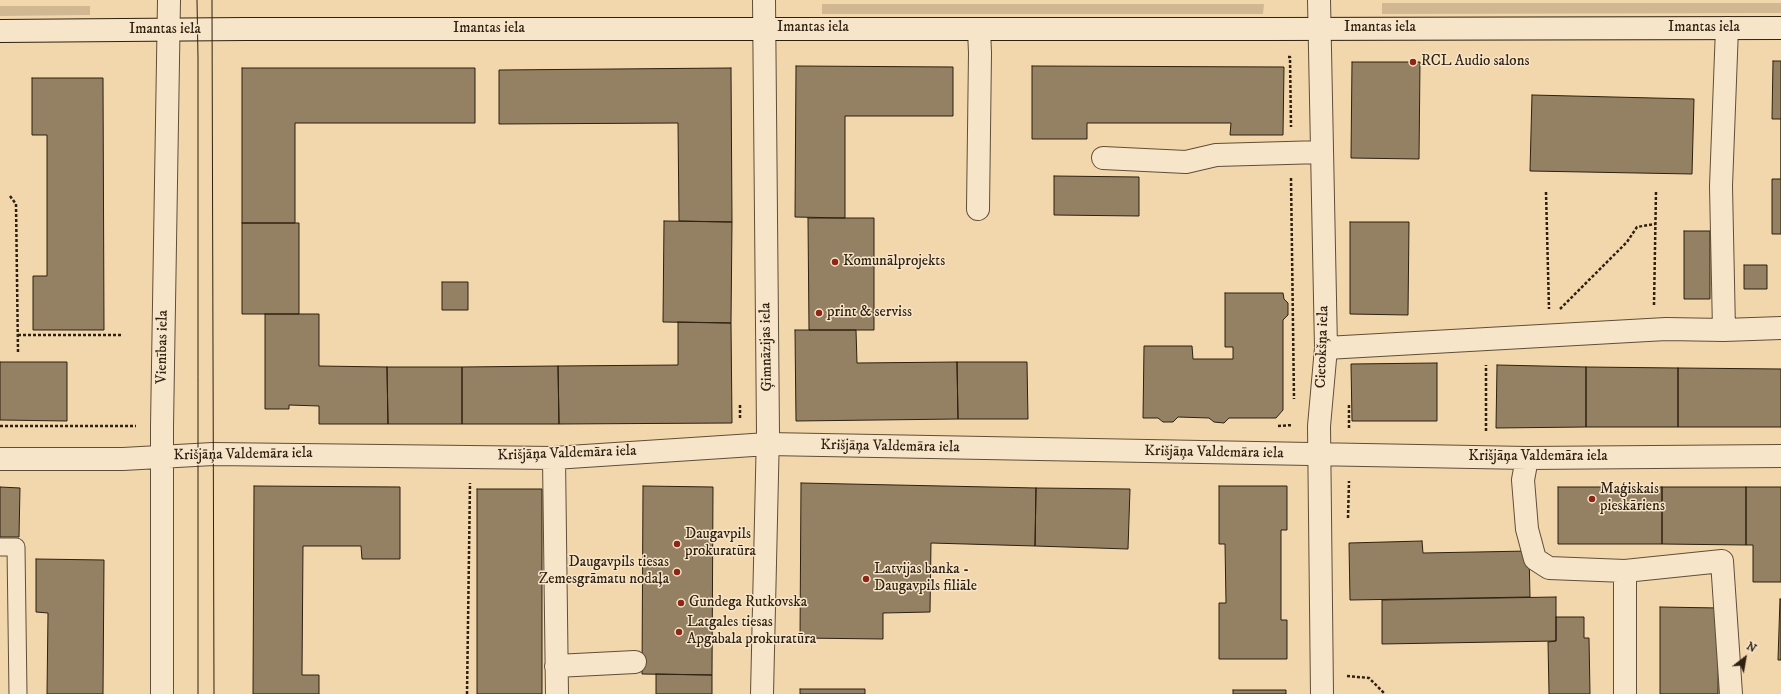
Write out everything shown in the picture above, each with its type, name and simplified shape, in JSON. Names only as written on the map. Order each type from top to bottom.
[{"type":"street","name":"Vienības iela","points":[[162,694],[162,456],[169,0]]},
{"type":"street","name":"Ģimnāzijas iela","points":[[762,694],[768,444],[764,0]]},
{"type":"street","name":"Cietokšņa iela","points":[[1319,0],[1326,348],[1318,454],[1322,694]]},
{"type":"street","points":[[1724,330],[1721,186],[1727,28]]},
{"type":"street","name":"Imantas iela","points":[[0,31],[169,29],[1781,28]]},
{"type":"street","points":[[978,209],[979,29]]},
{"type":"street","points":[[1102,158],[1186,162],[1216,155],[1322,152]]},
{"type":"street","points":[[1326,348],[1549,328],[1724,330],[1781,328]]},
{"type":"street","name":"Krišjāņa Valdemāra iela","points":[[0,459],[123,459],[220,454],[554,458],[768,444],[1527,458],[1781,456]]},
{"type":"street","points":[[554,458],[557,694]]},
{"type":"street","points":[[1527,458],[1523,480],[1527,529],[1535,559],[1548,568],[1625,571],[1722,561],[1731,694]]},
{"type":"street","points":[[1625,571],[1625,694]]},
{"type":"street","points":[[556,666],[635,662]]},
{"type":"lane","points":[[0,547],[16,547],[18,694]]},
{"type":"path","points":[[1290,57],[1294,401]]},
{"type":"path","points":[[1546,192],[1549,328]]},
{"type":"path","points":[[1653,311],[1656,192]]},
{"type":"path","points":[[10,196],[16,204],[18,352]]},
{"type":"path","points":[[1549,328],[1627,242],[1637,227],[1655,224]]},
{"type":"path","points":[[18,335],[122,335]]},
{"type":"path","points":[[1294,417],[1294,425]]},
{"type":"path","points":[[0,426],[138,426]]},
{"type":"path","points":[[467,694],[470,476]]},
{"type":"path","points":[[1344,676],[1369,678],[1385,694]]},
{"type":"shaded area","points":[[1382,3],[1781,3],[1781,13],[1382,14]]},
{"type":"shaded area","points":[[822,4],[1264,4],[1263,14],[822,14]]},
{"type":"shaded area","points":[[0,6],[90,6],[90,15],[0,16]]},
{"type":"building","points":[[1773,61],[1781,61],[1781,119],[1772,119]]},
{"type":"building","points":[[1352,62],[1420,62],[1419,159],[1351,158]]},
{"type":"building","points":[[796,66],[953,67],[953,116],[845,116],[845,218],[795,217]]},
{"type":"building","points":[[1032,66],[1284,67],[1283,135],[1230,135],[1231,123],[1087,123],[1087,139],[1032,139]]},
{"type":"building","points":[[242,68],[475,68],[475,123],[295,123],[295,223],[242,223]]},
{"type":"building","points":[[731,68],[732,222],[679,221],[678,123],[499,124],[499,70]]},
{"type":"building","points":[[32,78],[103,78],[104,330],[33,330],[33,276],[47,276],[47,135],[32,135]]},
{"type":"building","points":[[1532,95],[1694,99],[1692,174],[1530,171]]},
{"type":"building","points":[[1054,176],[1139,177],[1139,216],[1054,215]]},
{"type":"building","points":[[1772,179],[1781,179],[1781,234],[1772,234]]},
{"type":"building","points":[[808,218],[874,218],[874,330],[809,330]]},
{"type":"building","points":[[664,221],[732,222],[731,323],[663,322]]},
{"type":"building","points":[[1350,222],[1409,222],[1408,315],[1350,314]]},
{"type":"building","points":[[242,223],[299,223],[299,314],[242,314]]},
{"type":"building","points":[[1684,231],[1710,231],[1710,299],[1684,299]]},
{"type":"building","points":[[1744,265],[1767,265],[1767,289],[1744,289]]},
{"type":"building","points":[[442,282],[468,282],[468,310],[442,310]]},
{"type":"building","points":[[1225,293],[1283,293],[1284,299],[1288,303],[1288,315],[1283,320],[1283,410],[1276,418],[1229,418],[1224,423],[1214,422],[1209,418],[1178,417],[1173,422],[1163,422],[1158,418],[1143,418],[1144,346],[1192,346],[1193,359],[1233,359],[1233,347],[1225,347]]},
{"type":"building","points":[[265,314],[319,314],[319,366],[387,367],[388,424],[319,424],[319,406],[289,405],[289,409],[265,409]]},
{"type":"building","points":[[678,322],[731,323],[732,423],[559,424],[558,366],[678,365]]},
{"type":"building","points":[[795,330],[856,330],[857,363],[957,362],[958,419],[796,421]]},
{"type":"building","points":[[0,362],[67,362],[67,421],[0,420]]},
{"type":"building","points":[[957,362],[1027,362],[1028,419],[958,419]]},
{"type":"building","points":[[1437,363],[1437,421],[1352,421],[1351,364]]},
{"type":"building","points":[[1497,365],[1586,367],[1586,427],[1496,428]]},
{"type":"building","points":[[558,366],[559,424],[462,424],[462,367]]},
{"type":"building","points":[[387,367],[462,367],[462,424],[388,424]]},
{"type":"building","points":[[1586,367],[1678,368],[1678,427],[1586,427]]},
{"type":"building","points":[[1678,368],[1781,369],[1781,427],[1678,427]]},
{"type":"building","name":"Latvijas banka - Daugavpils filiāle","points":[[801,483],[1036,488],[1035,546],[931,543],[930,612],[883,613],[883,639],[800,638]]},
{"type":"building","points":[[254,486],[400,487],[400,559],[362,559],[361,546],[303,546],[302,675],[319,675],[319,694],[253,694]]},
{"type":"building","points":[[643,486],[713,487],[712,675],[642,674]]},
{"type":"building","points":[[1219,486],[1287,486],[1287,530],[1281,530],[1281,620],[1287,620],[1287,659],[1219,659],[1219,603],[1226,603],[1225,544],[1219,544]]},
{"type":"building","points":[[0,487],[20,488],[19,537],[0,537]]},
{"type":"building","points":[[1558,487],[1662,487],[1662,544],[1558,544]]},
{"type":"building","points":[[1662,487],[1746,487],[1746,545],[1662,544]]},
{"type":"building","points":[[1746,487],[1781,487],[1781,582],[1753,582],[1753,545],[1746,545]]},
{"type":"building","points":[[1036,488],[1130,489],[1128,549],[1035,546]]},
{"type":"building","points":[[477,489],[542,489],[542,694],[477,694]]},
{"type":"building","points":[[1422,541],[1423,553],[1529,551],[1530,597],[1350,600],[1349,543]]},
{"type":"building","points":[[36,559],[104,560],[103,694],[47,694],[48,613],[36,612]]},
{"type":"building","points":[[1556,597],[1556,641],[1382,644],[1382,600]]},
{"type":"building","points":[[1780,599],[1781,660],[1778,660]]},
{"type":"building","points":[[1660,607],[1719,608],[1718,694],[1660,694]]},
{"type":"building","points":[[1556,617],[1584,617],[1584,638],[1589,638],[1590,694],[1549,694],[1548,642],[1556,641]]},
{"type":"building","points":[[656,674],[712,675],[712,694],[656,694]]},
{"type":"building","points":[[800,689],[865,689],[865,694],[800,694]]},
{"type":"building","points":[[1233,690],[1286,690],[1286,694],[1233,694]]},
{"type":"tram line","points":[[197,0],[198,694]]},
{"type":"tram line","points":[[212,0],[214,694]]},
{"type":"place","name":"RCL Audio salons","points":[[1413,62]]},
{"type":"place","name":"Komunālprojekts","points":[[835,262]]},
{"type":"place","name":"print & serviss","points":[[819,313]]},
{"type":"place","name":"Maģiskais pieskāriens","points":[[1592,499]]},
{"type":"place","name":"Daugavpils prokuratūra","points":[[677,544]]},
{"type":"place","name":"Daugavpils tiesas Zemesgrāmatu nodaļa","points":[[677,572]]},
{"type":"place","name":"Latvijas banka - Daugavpils filiāle","points":[[866,579]]},
{"type":"place","name":"Gundega Rutkovska","points":[[681,603]]},
{"type":"place","name":"Latgales tiesas Apgabala prokuratūra","points":[[679,632]]}]
